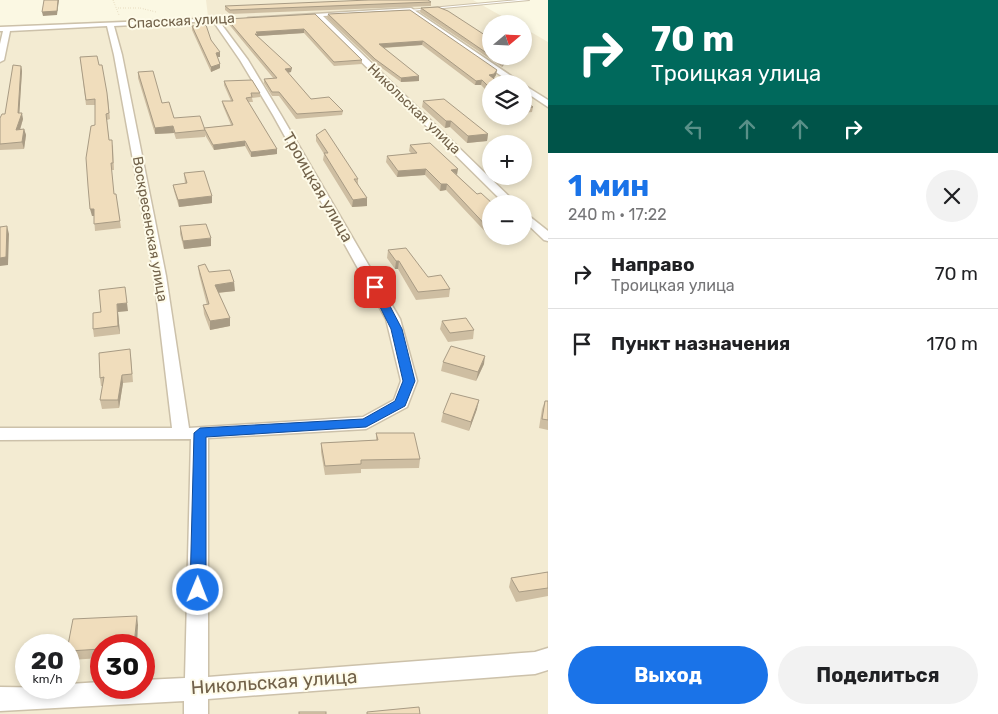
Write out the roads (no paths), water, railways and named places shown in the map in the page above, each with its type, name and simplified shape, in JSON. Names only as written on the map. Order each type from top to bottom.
[{"type":"street","name":"Спасская улица","points":[[242,18],[411,10]]},
{"type":"street","points":[[411,10],[505,75]]},
{"type":"street","name":"Никольская улица","points":[[317,14],[503,195]]},
{"type":"street","name":"Спасская улица","points":[[4,29],[233,19]]},
{"type":"street","name":"Троицкая улица","points":[[0,434],[191,433],[366,423],[401,403],[409,381],[393,320],[339,222],[244,60],[214,20]]},
{"type":"street","name":"Воскресенская улица","points":[[110,25],[118,55],[191,433],[196,714]]},
{"type":"street","points":[[0,60],[4,29]]},
{"type":"street","points":[[532,93],[548,104]]},
{"type":"street","points":[[532,222],[548,237]]},
{"type":"street","name":"Никольская улица","points":[[0,699],[196,689],[535,663],[548,659]]},
{"type":"lane","points":[[411,10],[528,0]]}]
